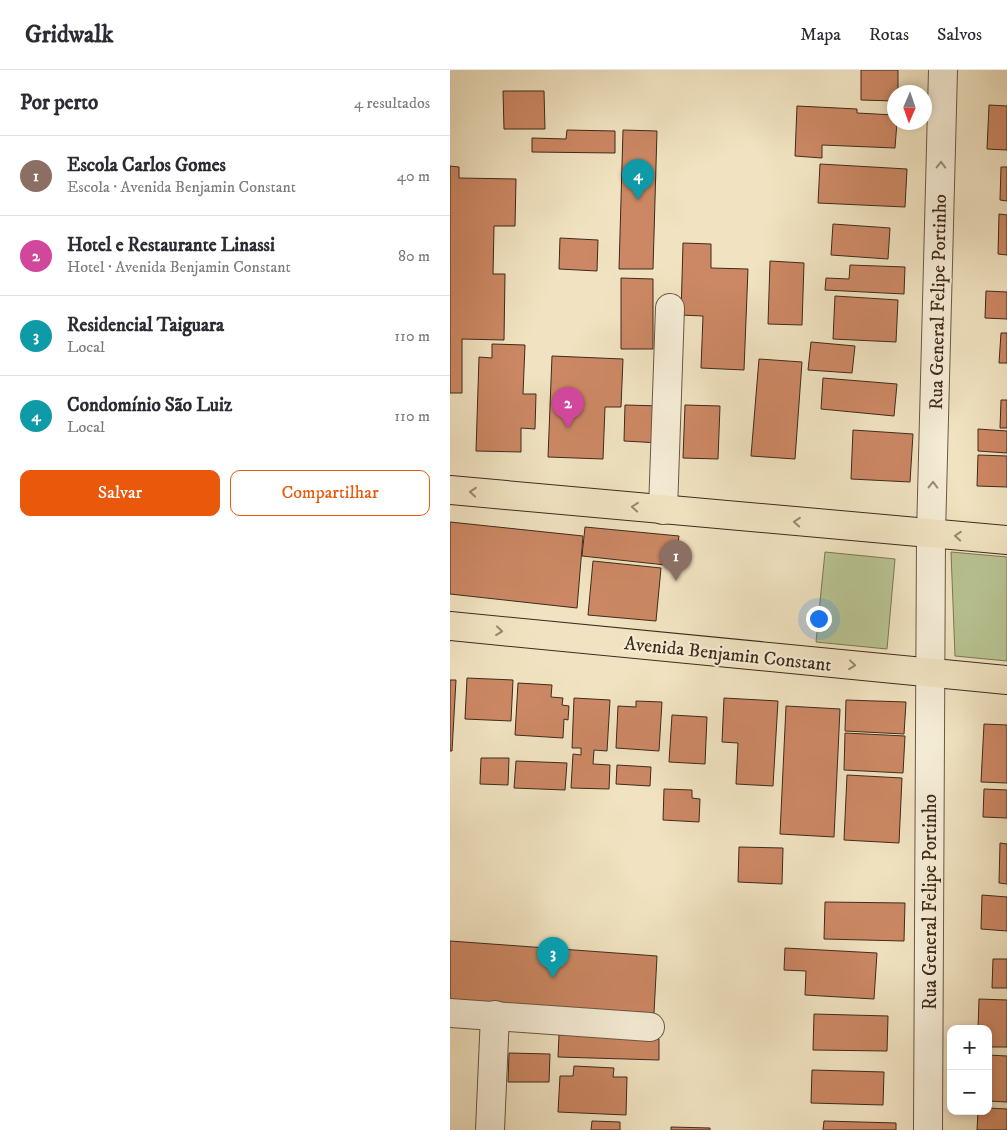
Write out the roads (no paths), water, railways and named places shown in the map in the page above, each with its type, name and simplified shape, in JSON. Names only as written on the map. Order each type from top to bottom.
[{"type":"main road","points":[[450,490],[1007,540]]},
{"type":"main road","name":"Avenida Benjamin Constant","points":[[450,626],[1007,680]]},
{"type":"street","name":"Rua General Felipe Portinho","points":[[928,1130],[931,534],[943,70]]},
{"type":"street","points":[[663,510],[670,308]]},
{"type":"street","points":[[450,1013],[650,1027]]},
{"type":"street","points":[[490,1130],[495,1015]]},
{"type":"place","name":"Condomínio São Luiz","points":[[638,200]]},
{"type":"place","name":"Hotel e Restaurante Linassi","points":[[568,428]]},
{"type":"place","name":"Escola Carlos Gomes","points":[[676,581]]},
{"type":"place","name":"Residencial Taiguara","points":[[553,978]]}]
